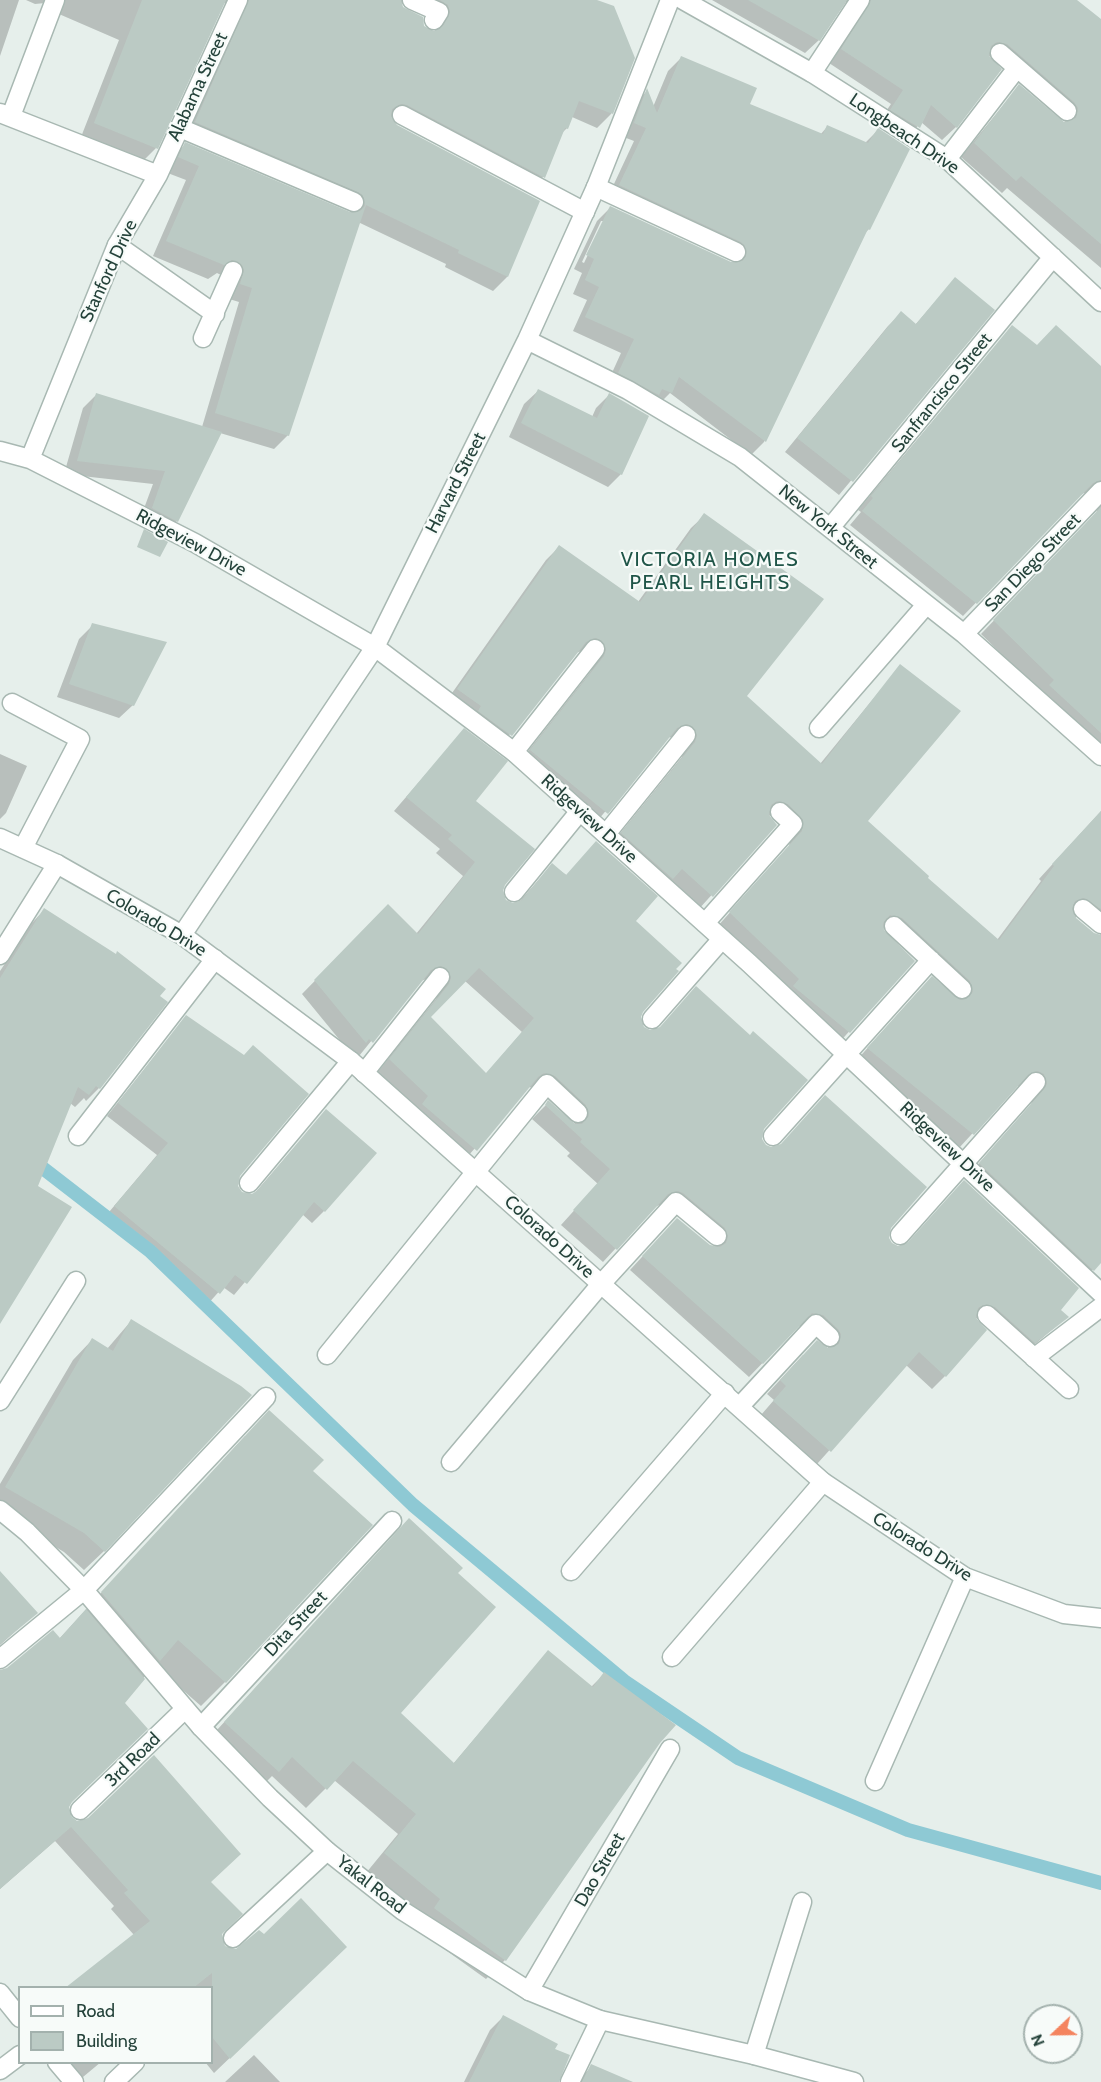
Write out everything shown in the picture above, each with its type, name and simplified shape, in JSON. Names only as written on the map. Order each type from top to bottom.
[{"type":"street","points":[[55,0],[6,115],[158,175]]},
{"type":"street","name":"Alabama Street","points":[[158,175],[238,0]]},
{"type":"street","points":[[412,0],[439,11]]},
{"type":"street","name":"Harvard Street","points":[[182,935],[375,647],[527,340],[596,188],[670,0]]},
{"type":"street","name":"Longbeach Drive","points":[[683,0],[812,73],[947,159],[1053,257],[1098,293]]},
{"type":"street","points":[[812,73],[860,0]]},
{"type":"street","points":[[1000,53],[1067,111]]},
{"type":"street","points":[[947,159],[1017,68]]},
{"type":"street","points":[[402,115],[585,212]]},
{"type":"street","points":[[180,128],[354,202]]},
{"type":"street","name":"Stanford Drive","points":[[30,459],[117,245],[158,175]]},
{"type":"street","points":[[596,188],[736,252]]},
{"type":"street","points":[[117,245],[215,314]]},
{"type":"street","name":"Sanfrancisco Street","points":[[830,528],[1053,257]]},
{"type":"street","points":[[203,338],[233,271]]},
{"type":"street","name":"New York Street","points":[[527,340],[628,390],[740,457],[964,634],[1100,753]]},
{"type":"street","name":"Ridgeview Drive","points":[[0,451],[30,459],[195,543],[375,647],[514,752],[705,923],[1098,1285]]},
{"type":"street","name":"San Diego Street","points":[[964,634],[1101,491]]},
{"type":"street","points":[[819,728],[926,605]]},
{"type":"street","points":[[514,752],[595,649]]},
{"type":"street","points":[[12,703],[80,739],[22,848]]},
{"type":"street","points":[[606,834],[686,735]]},
{"type":"street","points":[[514,892],[580,811]]},
{"type":"street","points":[[705,923],[793,824],[780,812]]},
{"type":"street","name":"Colorado Drive","points":[[0,838],[57,864],[182,935],[358,1067],[823,1482],[965,1577],[1064,1614],[1101,1618]]},
{"type":"street","points":[[0,955],[57,864]]},
{"type":"street","points":[[1083,909],[1101,924]]},
{"type":"street","points":[[894,927],[962,989]]},
{"type":"street","points":[[652,1019],[722,939]]},
{"type":"street","points":[[78,1136],[215,959]]},
{"type":"street","points":[[773,1136],[931,960]]},
{"type":"street","points":[[249,1183],[440,977]]},
{"type":"street","points":[[900,1235],[1036,1083]]},
{"type":"street","points":[[327,1355],[547,1084],[578,1113]]},
{"type":"street","points":[[451,1462],[601,1284],[676,1202],[717,1236]]},
{"type":"street","points":[[0,1401],[76,1281]]},
{"type":"street","points":[[1034,1358],[1101,1307]]},
{"type":"street","points":[[987,1315],[1069,1389]]},
{"type":"street","points":[[740,1407],[816,1324],[830,1337]]},
{"type":"street","points":[[571,1571],[725,1393]]},
{"type":"street","points":[[0,1659],[84,1590],[266,1396]]},
{"type":"street","points":[[672,1657],[823,1482]]},
{"type":"street","name":"Yakal Road","points":[[0,1510],[27,1532],[84,1590],[185,1710],[270,1798],[327,1851],[403,1911],[529,1991],[600,2020],[754,2055],[854,2082]]},
{"type":"street","name":"Dita Street","points":[[201,1727],[392,1521]]},
{"type":"street","points":[[875,1780],[965,1577]]},
{"type":"street","name":"3rd Road","points":[[80,1810],[185,1710]]},
{"type":"street","name":"Dao Street","points":[[529,1991],[670,1749]]},
{"type":"street","points":[[233,1938],[327,1851]]},
{"type":"street","points":[[754,2055],[802,1902]]},
{"type":"street","points":[[0,1993],[18,2016]]},
{"type":"street","points":[[570,2082],[600,2020]]},
{"type":"street","points":[[0,2070],[18,2056]]},
{"type":"street","points":[[59,2064],[74,2082]]},
{"type":"street","points":[[114,2082],[133,2064]]},
{"type":"building","points":[[142,0],[226,0],[158,149],[94,123]]},
{"type":"building","points":[[249,0],[401,0],[403,7],[423,17],[424,26],[434,31],[443,26],[450,12],[448,5],[440,0],[597,0],[614,6],[635,58],[613,114],[579,101],[568,129],[565,128],[545,178],[407,105],[401,104],[392,109],[391,116],[397,125],[540,201],[508,277],[458,253],[459,250],[366,205],[289,436],[215,413],[252,288],[240,284],[244,270],[242,265],[232,260],[224,265],[166,241],[199,166],[178,157],[185,142],[350,212],[360,211],[365,206],[363,196],[358,192],[195,122]]},
{"type":"building","points":[[748,0],[847,0],[820,41]]},
{"type":"building","points":[[871,0],[1077,0],[1101,19],[1101,244],[1021,176],[1016,181],[974,143],[1019,84],[1064,122],[1076,118],[1078,108],[1074,102],[1007,44],[997,42],[991,46],[989,56],[1002,69],[957,128],[931,105],[920,128],[890,110],[903,90],[841,49]]},
{"type":"building","points":[[681,56],[757,88],[750,104],[823,134],[827,125],[868,143],[878,128],[910,149],[870,230],[868,229],[766,442],[679,377],[672,393],[662,389],[659,395],[618,373],[634,339],[585,317],[599,287],[585,280],[594,259],[586,255],[610,206],[731,262],[742,261],[746,256],[745,246],[741,242],[619,185],[646,128],[634,123],[647,88],[657,113]]},
{"type":"building","points":[[955,277],[995,310],[853,482],[797,438],[901,311],[916,324]]},
{"type":"building","points":[[1012,325],[1037,345],[1056,325],[1101,366],[1101,480],[1093,483],[977,604],[862,511],[873,498],[871,496]]},
{"type":"building","points":[[538,389],[597,418],[609,393],[649,416],[622,475],[521,423]]},
{"type":"building","points":[[96,393],[222,432],[178,522],[152,508],[165,471],[77,461]]},
{"type":"building","points":[[1101,507],[1101,733],[1049,685],[1054,680],[993,620]]},
{"type":"building","points":[[704,513],[824,599],[747,696],[822,764],[900,664],[961,711],[868,821],[929,876],[928,878],[999,940],[1054,866],[1052,864],[1101,811],[1101,909],[1084,898],[1075,901],[1072,908],[1076,918],[1094,933],[1101,935],[1101,1263],[1094,1271],[979,1163],[1044,1089],[1047,1084],[1044,1074],[1038,1071],[1028,1075],[974,1135],[867,1048],[932,976],[960,1000],[966,999],[973,992],[970,981],[902,918],[890,915],[883,923],[884,930],[915,961],[850,1033],[793,986],[799,979],[729,912],[802,831],[803,820],[788,804],[777,801],[771,805],[769,815],[777,825],[713,897],[682,869],[673,879],[621,833],[695,742],[697,736],[693,727],[687,724],[677,728],[608,814],[530,750],[604,656],[606,650],[602,641],[596,638],[586,642],[512,736],[478,711],[481,706],[457,689],[559,545],[640,602]]},
{"type":"building","points":[[144,529],[168,542],[160,557],[137,547]]},
{"type":"building","points":[[92,623],[167,642],[134,706],[69,684]]},
{"type":"building","points":[[464,728],[508,761],[476,801],[535,849],[505,885],[503,891],[506,900],[513,903],[522,900],[552,863],[566,875],[596,841],[658,896],[636,921],[682,963],[676,969],[679,971],[643,1012],[641,1017],[644,1027],[650,1030],[660,1027],[696,986],[750,1035],[753,1031],[808,1080],[764,1129],[762,1139],[766,1145],[771,1147],[781,1144],[825,1095],[927,1187],[891,1228],[889,1238],[892,1243],[898,1246],[908,1242],[964,1180],[1079,1288],[1061,1310],[1069,1317],[1035,1343],[995,1307],[983,1305],[978,1308],[976,1318],[987,1330],[946,1377],[919,1352],[831,1452],[773,1401],[786,1386],[780,1380],[817,1340],[828,1348],[839,1344],[841,1334],[838,1329],[823,1315],[812,1313],[763,1364],[642,1256],[677,1218],[710,1245],[720,1247],[726,1243],[728,1237],[725,1228],[678,1191],[668,1194],[617,1250],[573,1210],[610,1169],[580,1142],[582,1139],[545,1105],[548,1100],[575,1124],[582,1124],[589,1116],[586,1105],[555,1076],[544,1073],[538,1077],[477,1151],[422,1104],[428,1096],[389,1059],[449,984],[451,978],[447,969],[441,966],[431,970],[373,1043],[369,1039],[366,1043],[314,980],[388,904],[418,934],[475,862],[448,839],[452,835],[406,797]],"holes":[[[479,968],[534,1018],[486,1073],[431,1017]]]},
{"type":"building","points":[[44,908],[116,954],[117,951],[166,989],[160,996],[168,1002],[100,1089],[96,1086],[89,1095],[78,1087],[38,1186],[72,1207],[0,1324],[0,978]]},
{"type":"building","points":[[186,1015],[244,1055],[253,1045],[309,1094],[240,1176],[238,1186],[242,1192],[252,1194],[258,1190],[326,1109],[377,1153],[325,1212],[314,1202],[247,1284],[235,1275],[220,1294],[114,1206],[168,1143],[118,1103]]},
{"type":"building","points":[[131,1319],[252,1395],[105,1552],[84,1533],[5,1487],[92,1338],[113,1351]]},
{"type":"building","points":[[269,1410],[324,1460],[313,1471],[373,1525],[226,1683],[178,1640],[160,1661],[101,1592]]},
{"type":"building","points":[[409,1518],[463,1568],[458,1573],[496,1607],[401,1713],[454,1763],[548,1650],[593,1687],[604,1672],[676,1725],[660,1743],[506,1961],[434,1908],[440,1899],[384,1853],[416,1814],[353,1761],[327,1790],[292,1757],[279,1772],[224,1722]]},
{"type":"building","points":[[0,1571],[38,1613],[0,1644]]},
{"type":"building","points":[[86,1609],[145,1679],[125,1703],[148,1729],[72,1802],[69,1807],[72,1817],[77,1821],[88,1818],[154,1755],[241,1854],[211,1882],[243,1914],[222,1934],[225,1946],[236,1949],[259,1930],[264,1934],[301,1898],[347,1947],[230,2059],[213,2038],[212,1973],[196,1986],[68,1986],[150,1921],[124,1893],[128,1890],[71,1827],[0,1889],[0,1670],[7,1668],[53,1630],[60,1638]]},
{"type":"building","points":[[503,2015],[558,2044],[555,2049],[570,2055],[559,2082],[469,2082]]},
{"type":"building","points":[[591,2064],[633,2082],[582,2082]]},
{"type":"waterway","points":[[31,1159],[150,1251],[413,1505],[624,1681],[738,1758],[908,1830],[1101,1883]]},
{"type":"district","name":"VICTORIA HOMES PEARL HEIGHTS","points":[[710,572]]}]
